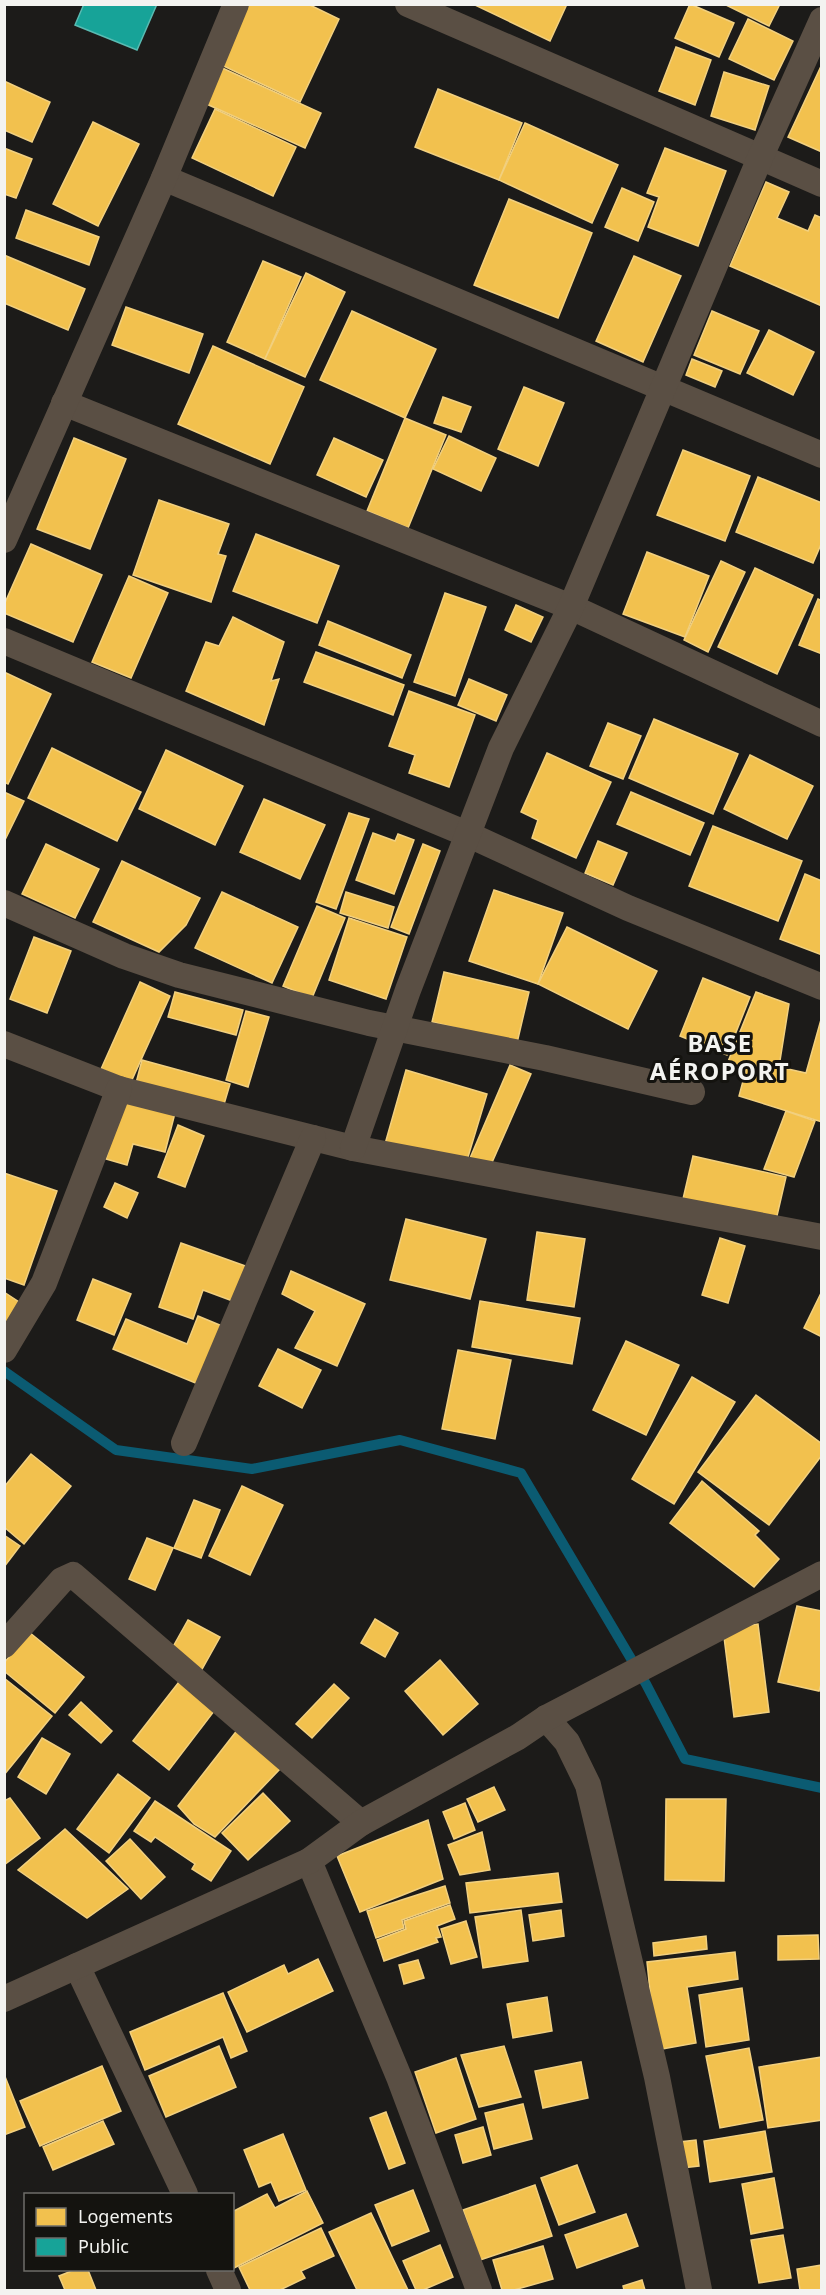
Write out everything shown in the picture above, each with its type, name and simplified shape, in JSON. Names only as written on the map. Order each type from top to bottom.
[{"type":"street","points":[[4,540],[164,178],[236,4]]},
{"type":"street","points":[[408,4],[822,184]]},
{"type":"street","points":[[353,1148],[395,1027],[501,748],[571,607],[760,158],[822,20]]},
{"type":"street","points":[[164,178],[822,454]]},
{"type":"street","points":[[63,403],[571,607],[822,724]]},
{"type":"street","points":[[4,641],[467,834],[628,908],[822,987]]},
{"type":"street","points":[[4,903],[124,956],[178,975],[395,1027],[692,1092]]},
{"type":"street","points":[[4,1044],[119,1089],[353,1148],[822,1237]]},
{"type":"street","points":[[4,1350],[45,1283],[119,1089]]},
{"type":"street","points":[[184,1443],[313,1138]]},
{"type":"street","points":[[4,1999],[309,1861],[361,1823],[518,1737],[546,1718],[822,1574]]},
{"type":"street","points":[[4,1645],[62,1580],[74,1575],[361,1823]]},
{"type":"street","points":[[546,1718],[567,1742],[588,1785],[657,2077],[699,2290]]},
{"type":"street","points":[[309,1861],[399,2077],[479,2290]]},
{"type":"street","points":[[77,1966],[185,2193]]},
{"type":"street","points":[[219,2271],[228,2290]]},
{"type":"building: Logements","points":[[245,4],[308,4],[339,19],[300,102],[217,63]]},
{"type":"building: Logements","points":[[473,4],[567,4],[550,41]]},
{"type":"building: Logements","points":[[690,4],[734,23],[719,57],[675,38]]},
{"type":"building: Logements","points":[[724,4],[780,4],[769,26]]},
{"type":"building: Logements","points":[[748,19],[793,41],[774,80],[729,59]]},
{"type":"building: Logements","points":[[676,47],[711,60],[695,105],[659,91]]},
{"type":"building: Logements","points":[[822,64],[822,152],[788,137]]},
{"type":"building: Logements","points":[[218,66],[321,113],[305,148],[202,102]]},
{"type":"building: Logements","points":[[724,72],[769,86],[755,130],[711,116]]},
{"type":"building: Logements","points":[[4,81],[50,102],[32,142],[4,130]]},
{"type":"building: Logements","points":[[438,89],[522,123],[499,180],[415,147]]},
{"type":"building: Logements","points":[[215,109],[296,147],[273,196],[192,158]]},
{"type":"building: Logements","points":[[93,122],[139,144],[98,226],[53,204]]},
{"type":"building: Logements","points":[[525,123],[618,165],[592,223],[499,180]]},
{"type":"building: Logements","points":[[4,148],[32,159],[16,198],[4,194]]},
{"type":"building: Logements","points":[[665,148],[726,171],[698,246],[648,227],[659,197],[647,193]]},
{"type":"building: Logements","points":[[766,182],[789,192],[777,218],[808,231],[815,215],[822,218],[822,306],[730,266]]},
{"type":"building: Logements","points":[[622,188],[654,202],[638,241],[605,227]]},
{"type":"building: Logements","points":[[509,199],[592,233],[558,318],[474,285]]},
{"type":"building: Logements","points":[[26,210],[99,237],[89,265],[16,238]]},
{"type":"building: Logements","points":[[4,255],[85,289],[68,330],[4,303]]},
{"type":"building: Logements","points":[[634,256],[681,276],[643,362],[596,341]]},
{"type":"building: Logements","points":[[263,261],[301,277],[265,359],[227,342]]},
{"type":"building: Logements","points":[[306,273],[345,292],[305,377],[265,359]]},
{"type":"building: Logements","points":[[126,307],[203,334],[189,373],[112,345]]},
{"type":"building: Logements","points":[[352,311],[436,349],[405,418],[320,380]]},
{"type":"building: Logements","points":[[712,311],[759,331],[740,374],[694,355]]},
{"type":"building: Logements","points":[[769,330],[814,352],[793,395],[747,373]]},
{"type":"building: Logements","points":[[213,346],[304,387],[270,464],[178,424]]},
{"type":"building: Logements","points":[[692,359],[722,371],[715,387],[686,375]]},
{"type":"building: Logements","points":[[524,387],[564,403],[538,466],[498,449]]},
{"type":"building: Logements","points":[[443,397],[471,407],[461,432],[434,423]]},
{"type":"building: Logements","points":[[405,418],[446,435],[408,528],[367,511]]},
{"type":"building: Logements","points":[[449,436],[496,458],[481,491],[433,469]]},
{"type":"building: Logements","points":[[74,438],[126,459],[90,549],[37,529]]},
{"type":"building: Logements","points":[[334,438],[383,460],[366,497],[317,475]]},
{"type":"building: Logements","points":[[683,450],[750,476],[725,541],[657,515]]},
{"type":"building: Logements","points":[[758,477],[822,503],[822,542],[813,563],[736,532]]},
{"type":"building: Logements","points":[[159,500],[229,524],[218,554],[226,556],[211,602],[133,575]]},
{"type":"building: Logements","points":[[256,534],[339,566],[317,623],[233,591]]},
{"type":"building: Logements","points":[[31,544],[102,575],[73,642],[4,613],[4,605]]},
{"type":"building: Logements","points":[[647,552],[709,576],[685,637],[623,614]]},
{"type":"building: Logements","points":[[721,561],[745,572],[708,652],[684,640]]},
{"type":"building: Logements","points":[[755,568],[813,595],[777,674],[718,647]]},
{"type":"building: Logements","points":[[129,576],[168,593],[131,678],[92,662]]},
{"type":"building: Logements","points":[[445,593],[486,607],[455,696],[414,682]]},
{"type":"building: Logements","points":[[818,599],[822,601],[822,654],[799,645]]},
{"type":"building: Logements","points":[[516,605],[543,617],[531,642],[505,630]]},
{"type":"building: Logements","points":[[233,617],[284,642],[271,681],[279,679],[264,725],[186,691],[206,642],[219,646]]},
{"type":"building: Logements","points":[[328,621],[411,655],[402,678],[319,645]]},
{"type":"building: Logements","points":[[316,652],[404,685],[393,715],[304,682]]},
{"type":"building: Logements","points":[[4,672],[51,694],[8,784],[4,782]]},
{"type":"building: Logements","points":[[469,679],[507,695],[496,721],[458,705]]},
{"type":"building: Logements","points":[[409,691],[475,715],[449,787],[409,773],[415,755],[389,746]]},
{"type":"building: Logements","points":[[654,719],[738,754],[713,814],[629,778]]},
{"type":"building: Logements","points":[[608,723],[641,736],[623,779],[590,766]]},
{"type":"building: Logements","points":[[52,748],[141,792],[117,841],[28,798]]},
{"type":"building: Logements","points":[[166,750],[243,786],[215,845],[139,809]]},
{"type":"building: Logements","points":[[547,753],[611,782],[576,858],[532,838],[538,820],[521,812]]},
{"type":"building: Logements","points":[[750,755],[813,786],[787,839],[724,809]]},
{"type":"building: Logements","points":[[4,792],[24,801],[4,842]]},
{"type":"building: Logements","points":[[631,792],[704,823],[690,855],[617,824]]},
{"type":"building: Logements","points":[[264,799],[325,825],[300,879],[240,852]]},
{"type":"building: Logements","points":[[349,813],[369,819],[336,909],[316,902]]},
{"type":"building: Logements","points":[[713,826],[802,861],[778,921],[689,886]]},
{"type":"building: Logements","points":[[373,833],[395,841],[398,834],[414,840],[394,894],[356,880]]},
{"type":"building: Logements","points":[[598,841],[627,853],[613,885],[585,873]]},
{"type":"building: Logements","points":[[46,844],[99,869],[75,918],[22,894]]},
{"type":"building: Logements","points":[[423,844],[440,851],[409,934],[391,927]]},
{"type":"building: Logements","points":[[122,861],[200,898],[186,925],[159,952],[93,922]]},
{"type":"building: Logements","points":[[805,874],[822,881],[822,955],[780,939]]},
{"type":"building: Logements","points":[[494,890],[563,913],[538,984],[469,961]]},
{"type":"building: Logements","points":[[222,892],[298,927],[272,983],[195,948]]},
{"type":"building: Logements","points":[[346,892],[394,907],[388,928],[340,913]]},
{"type":"building: Logements","points":[[317,906],[345,918],[312,998],[283,986]]},
{"type":"building: Logements","points":[[349,918],[407,937],[386,999],[329,980]]},
{"type":"building: Logements","points":[[567,927],[657,971],[628,1029],[538,984]]},
{"type":"building: Logements","points":[[34,937],[71,951],[47,1013],[10,999]]},
{"type":"building: Logements","points":[[444,972],[529,992],[517,1043],[432,1022]]},
{"type":"building: Logements","points":[[703,978],[750,997],[727,1055],[680,1036]]},
{"type":"building: Logements","points":[[140,982],[170,996],[131,1082],[101,1069]]},
{"type":"building: Logements","points":[[175,992],[243,1010],[236,1035],[168,1017]]},
{"type":"building: Logements","points":[[756,992],[789,1004],[779,1067],[806,1073],[822,1016],[822,1122],[739,1096],[746,1070],[725,1069]]},
{"type":"building: Logements","points":[[246,1011],[269,1017],[248,1087],[226,1080]]},
{"type":"building: Logements","points":[[142,1060],[230,1084],[222,1111],[135,1087]]},
{"type":"building: Logements","points":[[510,1065],[531,1074],[490,1167],[470,1158]]},
{"type":"building: Logements","points":[[406,1070],[487,1094],[465,1167],[385,1144]]},
{"type":"building: Logements","points":[[122,1100],[175,1113],[165,1152],[133,1144],[127,1165],[106,1159]]},
{"type":"building: Logements","points":[[786,1111],[815,1121],[794,1177],[764,1169]]},
{"type":"building: Logements","points":[[178,1125],[204,1136],[185,1187],[158,1177]]},
{"type":"building: Logements","points":[[693,1156],[786,1177],[776,1220],[683,1199]]},
{"type":"building: Logements","points":[[4,1173],[57,1191],[24,1285],[4,1278]]},
{"type":"building: Logements","points":[[115,1183],[138,1193],[127,1218],[104,1207]]},
{"type":"building: Logements","points":[[406,1219],[486,1239],[470,1299],[390,1280]]},
{"type":"building: Logements","points":[[537,1232],[585,1239],[574,1307],[527,1300]]},
{"type":"building: Logements","points":[[720,1238],[745,1246],[728,1303],[702,1295]]},
{"type":"building: Logements","points":[[181,1243],[251,1268],[238,1303],[203,1290],[193,1319],[159,1307]]},
{"type":"building: Logements","points":[[291,1271],[365,1304],[337,1366],[295,1348],[315,1311],[282,1294]]},
{"type":"building: Logements","points":[[93,1279],[131,1294],[114,1335],[77,1320]]},
{"type":"building: Logements","points":[[822,1291],[822,1337],[804,1328]]},
{"type":"building: Logements","points":[[4,1292],[22,1304],[4,1327]]},
{"type":"building: Logements","points":[[480,1301],[580,1318],[572,1364],[472,1347]]},
{"type":"building: Logements","points":[[198,1316],[222,1326],[198,1384],[113,1349],[126,1319],[187,1344]]},
{"type":"building: Logements","points":[[626,1341],[679,1365],[646,1435],[593,1410]]},
{"type":"building: Logements","points":[[278,1349],[321,1370],[302,1408],[259,1386]]},
{"type":"building: Logements","points":[[458,1350],[511,1360],[495,1439],[442,1429]]},
{"type":"building: Logements","points":[[692,1377],[735,1402],[674,1504],[632,1479]]},
{"type":"building: Logements","points":[[756,1395],[822,1444],[822,1455],[769,1525],[698,1472]]},
{"type":"building: Logements","points":[[31,1454],[71,1486],[24,1544],[4,1527],[4,1487]]},
{"type":"building: Logements","points":[[702,1481],[759,1531],[755,1535],[779,1559],[754,1587],[670,1523]]},
{"type":"building: Logements","points":[[242,1486],[283,1505],[250,1575],[209,1556]]},
{"type":"building: Logements","points":[[194,1500],[220,1510],[201,1558],[174,1548]]},
{"type":"building: Logements","points":[[4,1535],[20,1546],[4,1567]]},
{"type":"building: Logements","points":[[147,1538],[173,1548],[155,1590],[129,1579]]},
{"type":"building: Logements","points":[[797,1606],[822,1611],[822,1681],[819,1691],[778,1682]]},
{"type":"building: Logements","points":[[375,1619],[398,1633],[385,1657],[361,1643]]},
{"type":"building: Logements","points":[[188,1620],[220,1637],[201,1671],[169,1654]]},
{"type":"building: Logements","points":[[758,1624],[769,1712],[734,1717],[723,1629]]},
{"type":"building: Logements","points":[[29,1632],[84,1677],[55,1713],[4,1671],[4,1663]]},
{"type":"building: Logements","points":[[440,1660],[478,1704],[443,1735],[405,1691]]},
{"type":"building: Logements","points":[[4,1678],[52,1716],[4,1775]]},
{"type":"building: Logements","points":[[182,1678],[218,1706],[169,1770],[133,1741]]},
{"type":"building: Logements","points":[[334,1684],[349,1698],[312,1738],[296,1724]]},
{"type":"building: Logements","points":[[81,1702],[112,1731],[101,1743],[69,1715]]},
{"type":"building: Logements","points":[[242,1724],[280,1769],[215,1837],[194,1824],[178,1806]]},
{"type":"building: Logements","points":[[42,1738],[70,1754],[46,1794],[18,1777]]},
{"type":"building: Logements","points":[[118,1774],[150,1798],[109,1853],[77,1829]]},
{"type":"building: Logements","points":[[494,1787],[505,1810],[478,1822],[467,1799]]},
{"type":"building: Logements","points":[[263,1793],[290,1821],[248,1860],[222,1833]]},
{"type":"building: Logements","points":[[10,1798],[40,1838],[4,1865],[4,1801]]},
{"type":"building: Logements","points":[[666,1799],[726,1799],[724,1881],[665,1880]]},
{"type":"building: Logements","points":[[155,1801],[231,1851],[211,1881],[192,1869],[195,1864],[155,1837],[151,1842],[134,1831]]},
{"type":"building: Logements","points":[[465,1803],[475,1830],[454,1839],[443,1812]]},
{"type":"building: Logements","points":[[428,1820],[443,1879],[360,1912],[337,1856]]},
{"type":"building: Logements","points":[[65,1829],[128,1889],[87,1918],[18,1870]]},
{"type":"building: Logements","points":[[482,1832],[490,1870],[460,1875],[448,1845]]},
{"type":"building: Logements","points":[[130,1839],[165,1877],[141,1899],[106,1861]]},
{"type":"building: Logements","points":[[558,1873],[562,1902],[470,1913],[466,1883]]},
{"type":"building: Logements","points":[[445,1886],[450,1903],[402,1920],[404,1928],[376,1938],[367,1911]]},
{"type":"building: Logements","points":[[450,1905],[455,1919],[437,1926],[441,1937],[436,1938],[438,1942],[384,1961],[377,1940],[406,1929],[404,1921]]},
{"type":"building: Logements","points":[[521,1910],[528,1961],[483,1968],[475,1917]]},
{"type":"building: Logements","points":[[561,1910],[564,1936],[533,1941],[529,1915]]},
{"type":"building: Logements","points":[[466,1921],[477,1957],[451,1964],[441,1929]]},
{"type":"building: Logements","points":[[818,1935],[819,1959],[778,1960],[778,1936]]},
{"type":"building: Logements","points":[[706,1936],[707,1949],[654,1956],[653,1943]]},
{"type":"building: Logements","points":[[735,1952],[738,1979],[687,1987],[696,2043],[656,2050],[647,1962]]},
{"type":"building: Logements","points":[[318,1959],[333,1991],[247,2032],[228,1992],[284,1965],[288,1974]]},
{"type":"building: Logements","points":[[418,1960],[424,1978],[404,1984],[399,1965]]},
{"type":"building: Logements","points":[[742,1988],[749,2040],[706,2047],[699,1995]]},
{"type":"building: Logements","points":[[223,1993],[247,2051],[231,2058],[223,2037],[145,2070],[130,2032]]},
{"type":"building: Logements","points":[[547,1997],[552,2031],[513,2038],[507,2004]]},
{"type":"building: Logements","points":[[219,2046],[236,2087],[166,2117],[149,2076]]},
{"type":"building: Logements","points":[[504,2046],[521,2097],[479,2107],[461,2055]]},
{"type":"building: Logements","points":[[749,2048],[763,2120],[720,2128],[706,2056]]},
{"type":"building: Logements","points":[[822,2057],[822,2120],[768,2128],[759,2067]]},
{"type":"building: Logements","points":[[456,2058],[476,2119],[436,2133],[415,2072]]},
{"type":"building: Logements","points":[[581,2062],[588,2098],[543,2108],[535,2071]]},
{"type":"building: Logements","points":[[102,2066],[121,2111],[40,2146],[20,2101]]},
{"type":"building: Logements","points":[[4,2074],[25,2127],[4,2135]]},
{"type":"building: Logements","points":[[523,2104],[532,2139],[494,2149],[485,2113]]},
{"type":"building: Logements","points":[[386,2112],[405,2163],[389,2169],[370,2118]]},
{"type":"building: Logements","points":[[103,2121],[114,2144],[53,2170],[43,2147]]},
{"type":"building: Logements","points":[[483,2127],[491,2155],[463,2163],[455,2135]]},
{"type":"building: Logements","points":[[765,2131],[772,2172],[710,2182],[704,2141]]},
{"type":"building: Logements","points":[[283,2134],[306,2190],[279,2201],[271,2182],[259,2187],[244,2150]]},
{"type":"building: Logements","points":[[696,2140],[699,2166],[682,2168],[679,2142]]},
{"type":"building: Logements","points":[[577,2165],[595,2212],[559,2225],[541,2178]]},
{"type":"building: Logements","points":[[774,2178],[783,2228],[751,2234],[742,2184]]},
{"type":"building: Logements","points":[[535,2185],[552,2236],[480,2260],[463,2210]]},
{"type":"building: Logements","points":[[413,2190],[429,2231],[392,2246],[375,2205]]},
{"type":"building: Logements","points":[[307,2191],[323,2223],[234,2268],[234,2211],[267,2194],[275,2208]]},
{"type":"building: Logements","points":[[371,2213],[408,2290],[357,2290],[329,2232]]},
{"type":"building: Logements","points":[[626,2214],[638,2246],[577,2268],[565,2235]]},
{"type":"building: Logements","points":[[321,2228],[334,2256],[301,2271],[305,2278],[280,2290],[250,2290],[239,2267]]},
{"type":"building: Logements","points":[[783,2235],[791,2278],[759,2283],[751,2240]]},
{"type":"building: Logements","points":[[440,2245],[453,2277],[423,2290],[416,2290],[403,2261]]},
{"type":"building: Logements","points":[[543,2246],[553,2279],[514,2290],[502,2290],[493,2260]]},
{"type":"building: Logements","points":[[822,2265],[822,2290],[800,2290],[797,2269]]},
{"type":"building: Logements","points":[[72,2271],[88,2271],[96,2290],[65,2290],[59,2276]]},
{"type":"building: Logements","points":[[642,2280],[645,2290],[624,2290],[623,2286]]},
{"type":"building: Public","points":[[84,4],[157,4],[137,50],[75,25]]},
{"type":"waterway","points":[[4,1371],[116,1450],[252,1469],[400,1440],[521,1473],[646,1684],[685,1759],[822,1788]]},
{"type":"district","name":"BASE AÉROPORT","points":[[720,1056]]}]
